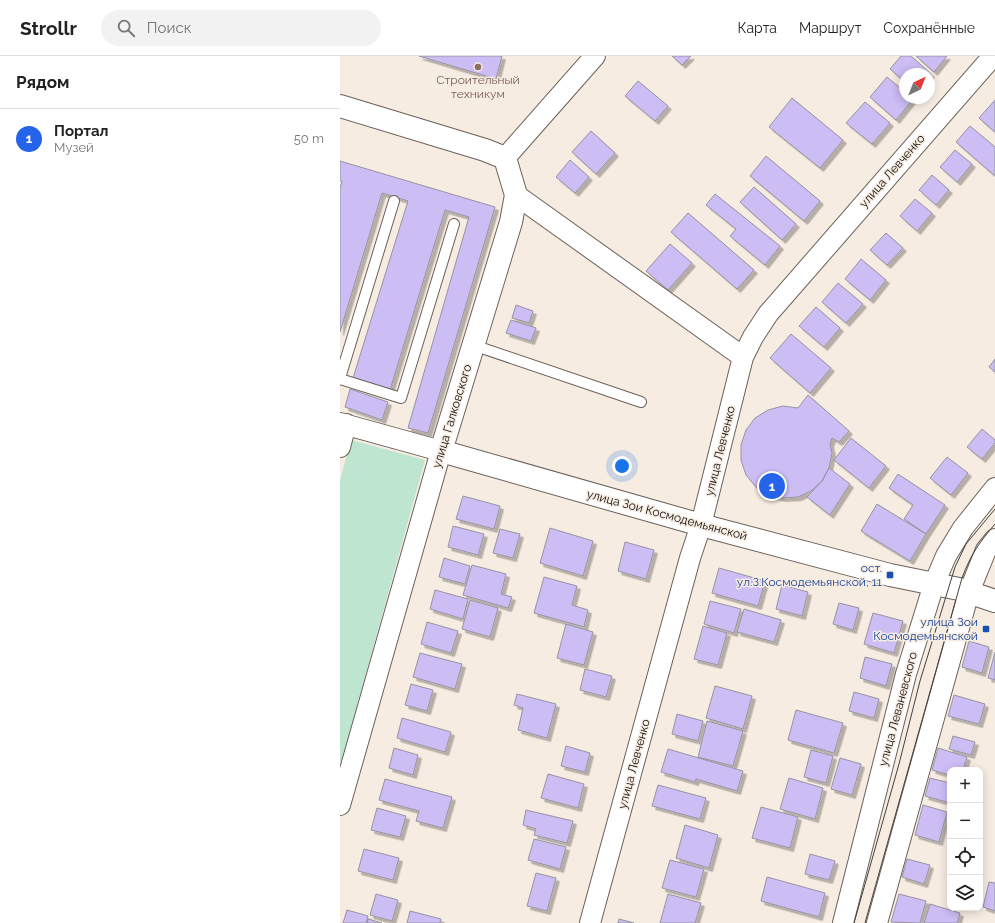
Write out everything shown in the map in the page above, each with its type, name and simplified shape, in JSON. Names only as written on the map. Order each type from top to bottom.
[{"type":"street","points":[[340,106],[485,150],[505,158],[595,56]]},
{"type":"street","name":"улица Левченко","points":[[590,923],[688,566],[701,524],[743,358],[753,337],[768,314],[993,56]]},
{"type":"street","name":"улица Галковского","points":[[340,805],[440,451],[511,222],[516,195],[505,158]]},
{"type":"street","points":[[516,195],[743,358]]},
{"type":"street","points":[[340,447],[343,423]]},
{"type":"street","name":"улица Зои Космодемьянской","points":[[343,423],[701,524],[890,575],[959,589],[995,601]]},
{"type":"street","name":"улица Леваневского","points":[[843,923],[906,674],[934,584],[946,556],[964,528],[995,488]]},
{"type":"street","points":[[877,923],[969,592],[986,550],[995,539]]},
{"type":"lane","points":[[394,202],[340,379],[401,398],[454,224]]},
{"type":"lane","points":[[473,345],[641,402]]},
{"type":"green space","points":[[351,440],[425,460],[340,767],[340,480]]},
{"type":"building","name":"Строительный техникум","points":[[419,56],[502,56],[496,79]]},
{"type":"building","points":[[672,56],[691,56],[682,65]]},
{"type":"building","points":[[901,56],[911,56],[924,68],[899,68],[899,77],[890,69]]},
{"type":"building","points":[[916,56],[947,56],[935,71],[935,68],[930,68]]},
{"type":"building","points":[[887,77],[899,87],[899,104],[909,104],[896,120],[870,97]]},
{"type":"building","points":[[638,81],[668,106],[655,121],[625,96]]},
{"type":"building","points":[[792,98],[843,140],[820,168],[769,127]]},
{"type":"building","points":[[995,100],[995,132],[979,118]]},
{"type":"building","points":[[865,102],[890,123],[872,144],[846,123]]},
{"type":"building","points":[[970,126],[995,147],[995,176],[956,142]]},
{"type":"building","points":[[591,131],[615,153],[596,174],[572,152]]},
{"type":"building","points":[[955,150],[972,164],[957,182],[940,167]]},
{"type":"building","points":[[766,156],[820,201],[804,221],[750,176]]},
{"type":"building","points":[[570,160],[589,177],[575,193],[556,177]]},
{"type":"building","points":[[340,161],[495,207],[428,433],[408,428],[469,217],[445,210],[390,390],[353,378],[408,201],[382,193],[340,332],[340,188],[342,181],[340,181]]},
{"type":"building","points":[[932,175],[949,190],[936,205],[919,190]]},
{"type":"building","points":[[754,187],[796,224],[782,240],[740,202]]},
{"type":"building","points":[[715,194],[780,246],[765,265],[730,236],[736,229],[706,205]]},
{"type":"building","points":[[915,199],[932,213],[917,231],[900,216]]},
{"type":"building","points":[[688,213],[754,270],[737,289],[671,232]]},
{"type":"building","points":[[886,233],[903,248],[887,265],[870,250]]},
{"type":"building","points":[[670,244],[692,263],[668,290],[646,271]]},
{"type":"building","points":[[861,259],[886,280],[870,300],[845,279]]},
{"type":"building","points":[[838,283],[863,304],[846,323],[822,302]]},
{"type":"building","points":[[516,305],[533,311],[529,323],[512,318]]},
{"type":"building","points":[[816,307],[840,328],[824,347],[799,326]]},
{"type":"building","points":[[511,320],[536,328],[531,341],[506,333]]},
{"type":"building","points":[[791,334],[831,368],[810,393],[770,358]]},
{"type":"building","points":[[995,359],[995,372],[989,367]]},
{"type":"building","points":[[350,389],[388,402],[382,420],[345,407]]},
{"type":"building","points":[[808,395],[849,431],[839,442],[832,438],[830,444],[832,453],[829,468],[822,481],[811,491],[798,497],[783,498],[768,495],[756,487],[746,475],[741,460],[741,445],[746,430],[755,418],[768,410],[783,406],[798,408]]},
{"type":"building","points":[[982,429],[995,440],[995,443],[982,459],[967,447]]},
{"type":"building","points":[[851,438],[886,466],[869,488],[834,460]]},
{"type":"building","points":[[947,457],[968,473],[951,495],[930,478]]},
{"type":"building","points":[[829,468],[850,484],[830,515],[807,497],[822,481]]},
{"type":"building","points":[[898,474],[945,505],[926,534],[904,519],[913,505],[889,488]]},
{"type":"building","points":[[463,496],[500,506],[494,529],[456,519]]},
{"type":"building","points":[[877,504],[926,534],[910,561],[861,531]]},
{"type":"building","points":[[453,526],[484,534],[478,555],[448,547]]},
{"type":"building","points":[[550,528],[593,541],[583,576],[540,563]]},
{"type":"building","points":[[500,529],[520,534],[513,558],[493,553]]},
{"type":"building","points":[[625,542],[654,550],[646,579],[618,571]]},
{"type":"building","points":[[444,558],[470,566],[465,584],[439,577]]},
{"type":"building","points":[[472,565],[506,574],[501,594],[512,597],[508,608],[463,595]]},
{"type":"building","points":[[719,568],[765,581],[758,606],[712,593]]},
{"type":"building","points":[[544,577],[577,586],[572,605],[588,610],[584,627],[534,613]]},
{"type":"building","points":[[782,585],[808,592],[802,616],[776,609]]},
{"type":"building","points":[[435,590],[468,599],[463,619],[430,609]]},
{"type":"building","points":[[470,600],[498,608],[490,637],[462,629]]},
{"type":"building","points":[[710,601],[741,609],[734,633],[704,624]]},
{"type":"building","points":[[839,603],[859,608],[853,630],[833,624]]},
{"type":"building","points":[[744,609],[781,620],[774,642],[737,632]]},
{"type":"building","points":[[873,613],[903,621],[894,653],[864,644]]},
{"type":"building","points":[[427,622],[458,631],[451,653],[421,644]]},
{"type":"building","points":[[566,624],[593,632],[584,665],[557,658]]},
{"type":"building","points":[[703,626],[727,633],[718,665],[694,659]]},
{"type":"building","points":[[969,641],[989,647],[982,673],[962,667]]},
{"type":"building","points":[[995,652],[995,680],[988,678]]},
{"type":"building","points":[[420,653],[462,664],[455,689],[413,677]]},
{"type":"building","points":[[865,657],[892,664],[886,686],[860,678]]},
{"type":"building","points":[[585,669],[612,676],[606,697],[580,690]]},
{"type":"building","points":[[411,684],[433,690],[427,711],[405,705]]},
{"type":"building","points":[[715,686],[752,696],[743,729],[706,718]]},
{"type":"building","points":[[854,692],[879,699],[874,718],[849,711]]},
{"type":"building","points":[[517,694],[556,704],[547,738],[518,730],[523,708],[514,705]]},
{"type":"building","points":[[954,695],[985,704],[979,724],[948,716]]},
{"type":"building","points":[[796,710],[843,723],[834,753],[788,740]]},
{"type":"building","points":[[677,714],[703,721],[698,741],[672,734]]},
{"type":"building","points":[[402,718],[451,732],[445,752],[397,738]]},
{"type":"building","points":[[707,721],[743,731],[733,766],[698,757]]},
{"type":"building","points":[[953,736],[975,742],[971,755],[949,749]]},
{"type":"building","points":[[566,746],[590,753],[585,772],[561,766]]},
{"type":"building","points":[[394,748],[418,755],[413,775],[389,768]]},
{"type":"building","points":[[938,748],[967,757],[964,767],[947,767],[947,774],[932,770]]},
{"type":"building","points":[[668,749],[743,771],[737,791],[696,779],[695,782],[661,772]]},
{"type":"building","points":[[811,750],[833,756],[826,783],[804,777]]},
{"type":"building","points":[[840,758],[861,764],[852,795],[831,789]]},
{"type":"building","points":[[548,774],[584,784],[578,808],[541,798]]},
{"type":"building","points":[[789,778],[823,788],[815,819],[780,809]]},
{"type":"building","points":[[930,778],[947,782],[947,802],[925,796]]},
{"type":"building","points":[[385,779],[452,797],[443,828],[416,821],[419,811],[379,800]]},
{"type":"building","points":[[658,785],[706,798],[700,819],[652,806]]},
{"type":"building","points":[[923,805],[947,812],[939,842],[915,835]]},
{"type":"building","points":[[761,807],[798,817],[790,848],[752,838]]},
{"type":"building","points":[[377,808],[406,816],[400,837],[371,830]]},
{"type":"building","points":[[526,810],[573,821],[567,843],[534,835],[536,829],[523,825]]},
{"type":"building","points":[[685,825],[718,835],[709,868],[676,858]]},
{"type":"building","points":[[534,839],[566,847],[560,869],[528,860]]},
{"type":"building","points":[[364,849],[399,858],[393,880],[358,871]]},
{"type":"building","points":[[810,854],[835,861],[829,880],[805,874]]},
{"type":"building","points":[[907,859],[930,865],[924,884],[902,877]]},
{"type":"building","points":[[670,860],[704,869],[696,897],[662,888]]},
{"type":"building","points":[[536,873],[556,878],[547,911],[527,906]]},
{"type":"building","points":[[767,877],[825,893],[819,917],[761,901]]},
{"type":"building","points":[[989,882],[995,883],[995,911],[983,907]]},
{"type":"building","points":[[376,894],[398,900],[392,921],[370,915]]},
{"type":"building","points":[[668,894],[701,903],[695,923],[660,923]]},
{"type":"building","points":[[899,894],[926,901],[920,923],[891,922]]},
{"type":"building","points":[[930,904],[947,909],[947,911],[960,913],[957,923],[924,923]]},
{"type":"building","points":[[347,910],[368,916],[366,923],[343,923]]},
{"type":"building","points":[[410,911],[441,919],[440,923],[407,923]]},
{"type":"building","points":[[368,919],[382,923],[367,923]]},
{"type":"building","points":[[619,919],[634,923],[618,923]]},
{"type":"tram line","points":[[854,923],[899,764],[920,681],[955,567],[966,544],[995,509]]},
{"type":"tram line","points":[[865,923],[962,578],[976,549],[995,524]]},
{"type":"place","name":"Строительный техникум","points":[[478,67]]},
{"type":"place","name":"Портал","points":[[772,486]]},
{"type":"place","name":"ост. ул.З.Космодемьянской, 11","points":[[890,575]]},
{"type":"place","name":"улица Зои Космодемьянской","points":[[986,629]]}]
